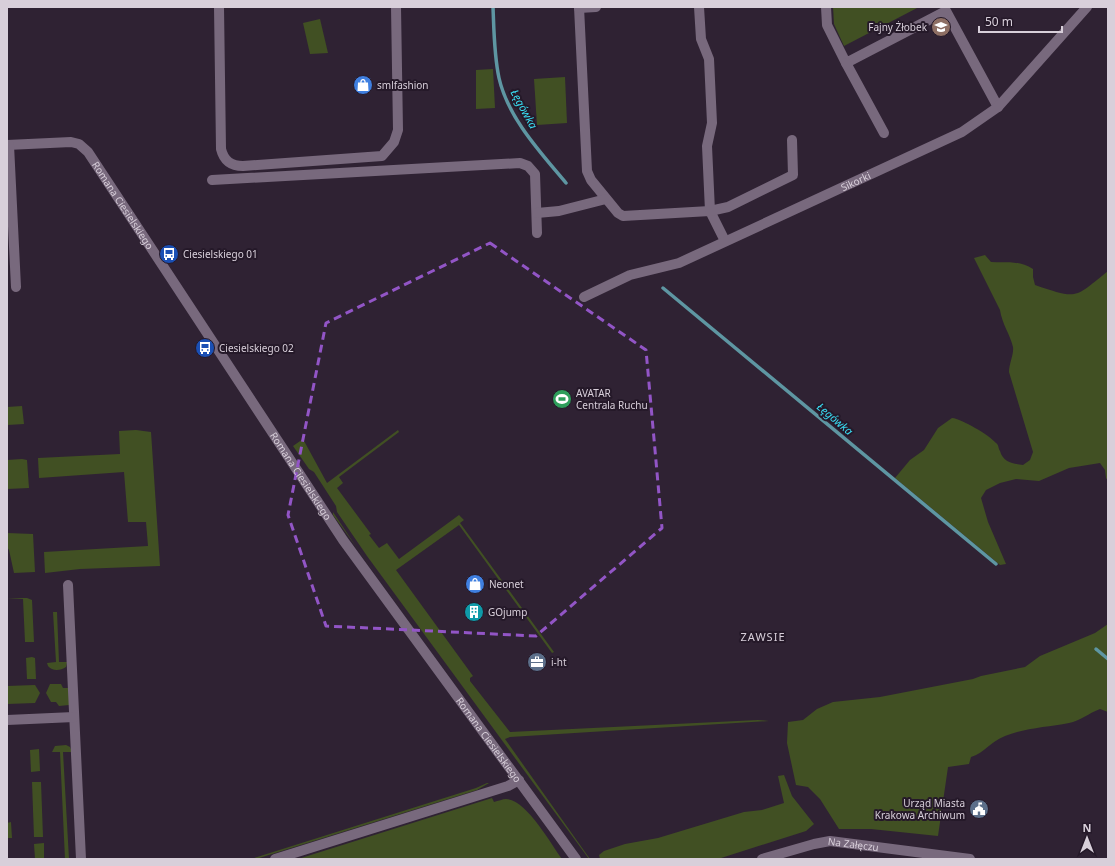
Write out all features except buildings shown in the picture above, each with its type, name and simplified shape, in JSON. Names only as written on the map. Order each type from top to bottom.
[{"type":"street","points":[[219,7],[221,148],[227,161],[232,165],[243,166],[382,156],[394,142],[398,130],[396,7]]},
{"type":"street","points":[[596,7],[579,7],[587,171],[591,180],[618,213],[623,216],[710,212],[728,207],[793,175],[792,140]]},
{"type":"street","points":[[699,7],[701,39],[709,66],[712,124],[707,146],[710,212],[725,241]]},
{"type":"street","points":[[826,7],[827,25],[884,133]]},
{"type":"street","name":"Sikorki","points":[[584,297],[630,276],[679,263],[962,132],[998,107],[1087,7]]},
{"type":"street","points":[[846,63],[946,11],[998,107]]},
{"type":"street","name":"Romana Ciesielskiego","points":[[8,145],[71,142],[79,144],[88,152],[343,540],[576,859]]},
{"type":"street","points":[[8,145],[16,286]]},
{"type":"street","points":[[212,180],[520,163],[528,166],[535,174],[537,233]]},
{"type":"street","points":[[537,213],[559,211],[606,199]]},
{"type":"street","points":[[68,585],[81,859]]},
{"type":"street","points":[[7,720],[74,717]]},
{"type":"street","points":[[275,859],[503,787],[519,780]]},
{"type":"street","name":"Na Załęczu","points":[[762,859],[830,841],[970,859]]},
{"type":"highlighted area","points":[[490,243],[646,350],[662,528],[536,636],[326,626],[288,515],[326,323]]},
{"type":"green space","points":[[833,7],[919,7],[844,46],[834,24]]},
{"type":"green space","points":[[320,19],[328,53],[310,54],[303,23]]},
{"type":"green space","points":[[493,69],[495,108],[476,109],[476,70]]},
{"type":"green space","points":[[565,77],[567,123],[537,125],[534,79]]},
{"type":"green space","points":[[985,255],[991,262],[1012,262],[1028,266],[1033,269],[1035,285],[1060,293],[1075,294],[1082,291],[1108,271],[1108,481],[1105,470],[1100,463],[1069,468],[1039,481],[1016,479],[1000,483],[986,490],[981,498],[988,522],[1006,564],[1000,565],[895,478],[910,460],[924,450],[938,428],[952,418],[968,424],[988,436],[997,444],[1003,458],[1009,462],[1023,465],[1030,460],[1033,452],[1009,372],[1013,347],[1002,320],[1000,310],[974,258]]},
{"type":"green space","points":[[22,406],[24,424],[7,425],[7,407]]},
{"type":"green space","points":[[136,430],[151,432],[160,566],[80,569],[45,573],[44,552],[148,546],[146,522],[128,522],[124,472],[39,478],[38,458],[120,454],[119,431]]},
{"type":"green space","points":[[398,430],[399,432],[339,477],[343,483],[337,488],[371,534],[369,535],[379,548],[387,543],[399,559],[459,515],[464,520],[460,523],[554,652],[552,653],[459,525],[396,570],[473,676],[470,678],[470,681],[510,732],[758,720],[769,721],[510,737],[505,739],[589,859],[367,556],[337,512],[336,506],[314,472],[309,469],[293,446],[303,439],[327,483]]},
{"type":"green space","points":[[7,460],[27,460],[29,488],[7,489]]},
{"type":"green space","points":[[333,512],[355,545],[584,859],[333,515]]},
{"type":"green space","points":[[7,533],[33,534],[35,572],[14,573],[7,547]]},
{"type":"green space","points":[[7,598],[27,598],[32,600],[34,642],[25,642],[23,599]]},
{"type":"green space","points":[[53,612],[57,612],[59,662],[67,662],[66,667],[59,670],[52,669],[47,663],[56,662]]},
{"type":"green space","points":[[1108,624],[1108,712],[1100,709],[1073,722],[1013,733],[1000,738],[980,753],[971,757],[969,764],[948,767],[938,836],[871,829],[839,829],[820,799],[808,787],[796,785],[787,743],[788,722],[803,720],[817,709],[833,702],[880,697],[973,679],[1025,667],[1040,656],[1095,633]]},
{"type":"green space","points":[[26,658],[35,658],[36,679],[27,679]]},
{"type":"green space","points":[[50,684],[61,684],[63,688],[69,688],[69,705],[59,706],[56,702],[51,702],[46,693]]},
{"type":"green space","points":[[35,685],[40,693],[35,703],[7,704],[7,686]]},
{"type":"green space","points":[[66,745],[70,747],[72,752],[63,752],[69,859],[65,859],[60,752],[52,752],[55,746]]},
{"type":"green space","points":[[39,749],[40,771],[31,772],[30,750]]},
{"type":"green space","points":[[784,775],[792,796],[814,824],[806,831],[718,859],[600,859],[599,855],[604,851],[625,844],[658,838],[744,812],[762,810],[784,803],[778,776]]},
{"type":"green space","points":[[32,782],[41,782],[43,837],[34,837]]},
{"type":"green space","points":[[489,783],[477,790],[256,859],[251,859],[476,788]]},
{"type":"green space","points":[[492,798],[494,802],[506,799],[514,801],[522,806],[545,833],[562,859],[298,859]]},
{"type":"green space","points":[[11,822],[12,838],[7,838],[7,823]]},
{"type":"green space","points":[[44,843],[44,859],[35,859],[34,844]]},
{"type":"waterway","name":"Łęgówka","points":[[493,7],[496,61],[503,93],[526,134],[566,183]]},
{"type":"waterway","name":"Łęgówka","points":[[663,288],[996,564]]},
{"type":"waterway","points":[[1096,649],[1108,659]]},
{"type":"place","name":"Fajny Żłobek","points":[[941,27]]},
{"type":"place","name":"smlfashion","points":[[363,85]]},
{"type":"place","name":"Ciesielskiego 01","points":[[169,254]]},
{"type":"place","name":"Ciesielskiego 02","points":[[205,348]]},
{"type":"place","name":"AVATAR Centrala Ruchu","points":[[562,399]]},
{"type":"place","name":"Neonet","points":[[475,584]]},
{"type":"place","name":"GOjump","points":[[474,612]]},
{"type":"place","name":"i-ht","points":[[537,662]]},
{"type":"place","name":"Urząd Miasta Krakowa Archiwum","points":[[979,809]]},
{"type":"district","name":"ZAWSIE","points":[[763,637]]}]
